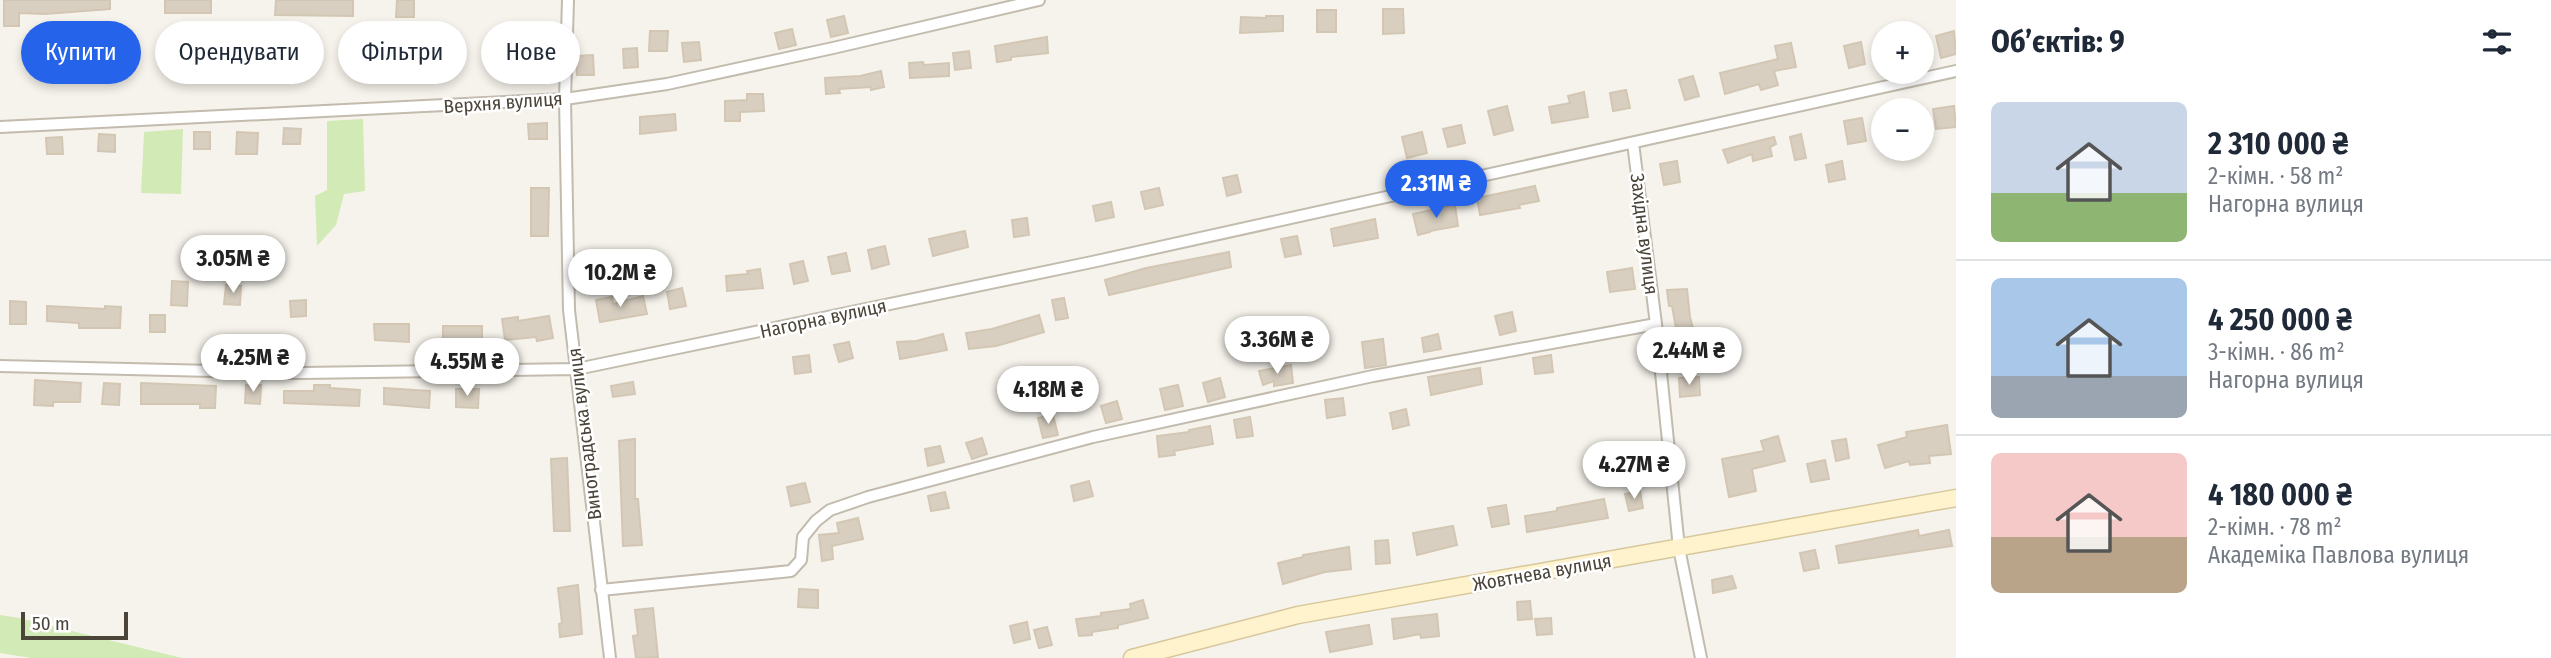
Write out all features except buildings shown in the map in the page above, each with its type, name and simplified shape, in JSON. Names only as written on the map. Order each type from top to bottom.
[{"type":"main road","name":"Жовтнева вулиця","points":[[1132,658],[1298,615],[1956,498]]},
{"type":"street","name":"Виноградська вулиця","points":[[568,0],[565,99],[569,310],[610,658]]},
{"type":"street","name":"Верхня вулиця","points":[[0,127],[565,99],[667,84],[1039,0]]},
{"type":"street","name":"Нагорна вулиця","points":[[0,366],[302,373],[577,369],[1078,265],[1956,71]]},
{"type":"street","name":"Західна вулиця","points":[[1633,143],[1656,324],[1679,548],[1702,658]]},
{"type":"street","points":[[601,590],[791,571],[801,561],[803,537],[816,521],[830,510],[881,493],[1093,437],[1373,376],[1656,324]]},
{"type":"green space","points":[[363,119],[365,191],[344,194],[336,225],[317,246],[315,196],[327,190],[327,121]]},
{"type":"green space","points":[[183,129],[181,194],[141,193],[144,132]]},
{"type":"green space","points":[[0,615],[182,658],[31,658],[0,653]]}]
